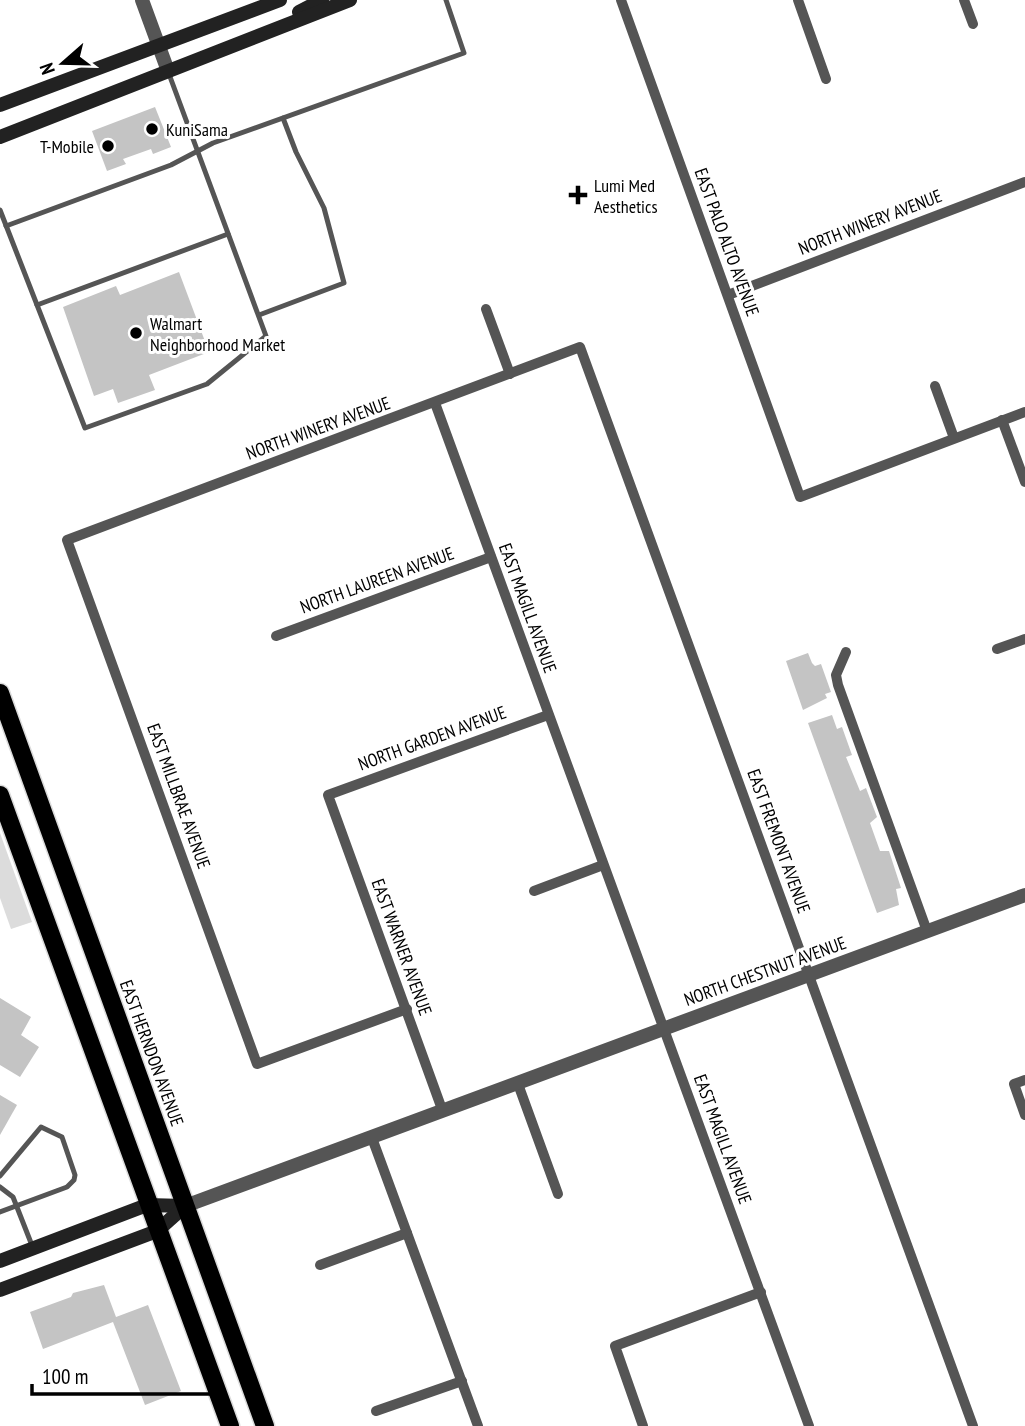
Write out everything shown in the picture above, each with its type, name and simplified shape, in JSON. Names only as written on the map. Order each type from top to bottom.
[{"type":"main road","points":[[1,102],[158,47],[280,0]]},
{"type":"main road","points":[[255,37],[322,0]]},
{"type":"main road","points":[[0,137],[350,0]]},
{"type":"main road","name":"EAST HERNDON AVENUE","points":[[0,693],[265,1426]]},
{"type":"main road","points":[[0,795],[229,1426]]},
{"type":"main road","name":"NORTH CHESTNUT AVENUE","points":[[0,1261],[148,1206],[185,1206]]},
{"type":"main road","name":"NORTH CHESTNUT AVENUE","points":[[0,1290],[157,1231],[185,1206]]},
{"type":"street","points":[[143,0],[167,71]]},
{"type":"street","name":"EAST PALO ALTO AVENUE","points":[[621,0],[800,497],[954,438]]},
{"type":"street","points":[[798,0],[826,79]]},
{"type":"street","points":[[964,0],[973,24]]},
{"type":"street","name":"NORTH WINERY AVENUE","points":[[728,295],[1025,182]]},
{"type":"street","points":[[486,309],[510,374]]},
{"type":"street","name":"NORTH WINERY AVENUE","points":[[67,540],[580,347]]},
{"type":"street","name":"EAST FREMONT AVENUE","points":[[580,347],[973,1426]]},
{"type":"street","points":[[934,386],[954,438],[1025,412]]},
{"type":"street","name":"EAST MAGILL AVENUE","points":[[435,402],[809,1426]]},
{"type":"street","points":[[1002,421],[1025,482]]},
{"type":"street","name":"EAST MILLBRAE AVENUE","points":[[67,540],[257,1064],[407,1009]]},
{"type":"street","name":"NORTH LAUREEN AVENUE","points":[[276,636],[491,557]]},
{"type":"street","points":[[998,649],[1025,639]]},
{"type":"street","points":[[846,652],[836,675],[838,685],[927,931]]},
{"type":"street","name":"NORTH GARDEN AVENUE","points":[[328,794],[548,715]]},
{"type":"street","name":"EAST WARNER AVENUE","points":[[328,794],[443,1112]]},
{"type":"street","points":[[534,891],[603,865]]},
{"type":"street","name":"NORTH CHESTNUT AVENUE","points":[[185,1206],[1025,895]]},
{"type":"street","points":[[1019,1082],[1025,1115]]},
{"type":"street","points":[[518,1084],[558,1194]]},
{"type":"street","points":[[372,1138],[478,1426]]},
{"type":"street","points":[[320,1265],[407,1233]]},
{"type":"street","points":[[643,1426],[615,1346],[761,1292]]},
{"type":"street","points":[[376,1411],[462,1381]]},
{"type":"lane","points":[[6,226],[171,165],[197,151],[284,118],[464,53],[446,0]]},
{"type":"lane","points":[[0,210],[85,428],[207,384],[266,336],[167,71]]},
{"type":"lane","points":[[258,315],[344,283],[331,228],[284,118]]},
{"type":"lane","points":[[37,304],[228,234]]},
{"type":"lane","points":[[0,1176],[41,1127],[62,1137],[74,1180],[66,1187],[0,1212]]},
{"type":"lane","points":[[0,1187],[13,1197],[33,1248]]},
{"type":"shaded area","points":[[0,833],[32,922],[11,929],[0,898]]},
{"type":"building","points":[[155,107],[171,147],[153,154],[151,149],[123,159],[126,164],[107,171],[92,131]]},
{"type":"building","name":"Walmart Neighborhood Market","points":[[179,272],[209,352],[149,375],[155,390],[118,403],[113,389],[94,396],[63,307],[116,286],[120,295]]},
{"type":"building","points":[[808,653],[815,666],[821,664],[831,692],[825,694],[827,698],[803,710],[786,661]]},
{"type":"building","points":[[832,715],[837,729],[842,727],[852,755],[846,757],[860,791],[866,788],[877,817],[870,823],[880,851],[889,851],[901,888],[896,889],[899,905],[877,913],[808,723]]},
{"type":"building","points":[[0,998],[31,1017],[21,1035],[39,1047],[20,1077],[0,1065]]},
{"type":"building","points":[[0,1095],[17,1105],[0,1135]]},
{"type":"building","points":[[104,1285],[116,1317],[148,1305],[181,1391],[145,1405],[113,1322],[43,1349],[30,1312],[71,1297],[73,1293]]},
{"type":"place","name":"KuniSama","points":[[152,129]]},
{"type":"place","name":"T-Mobile","points":[[108,146]]},
{"type":"place","name":"Lumi Med Aesthetics","points":[[578,195]]},
{"type":"place","name":"Walmart Neighborhood Market","points":[[136,333]]}]
